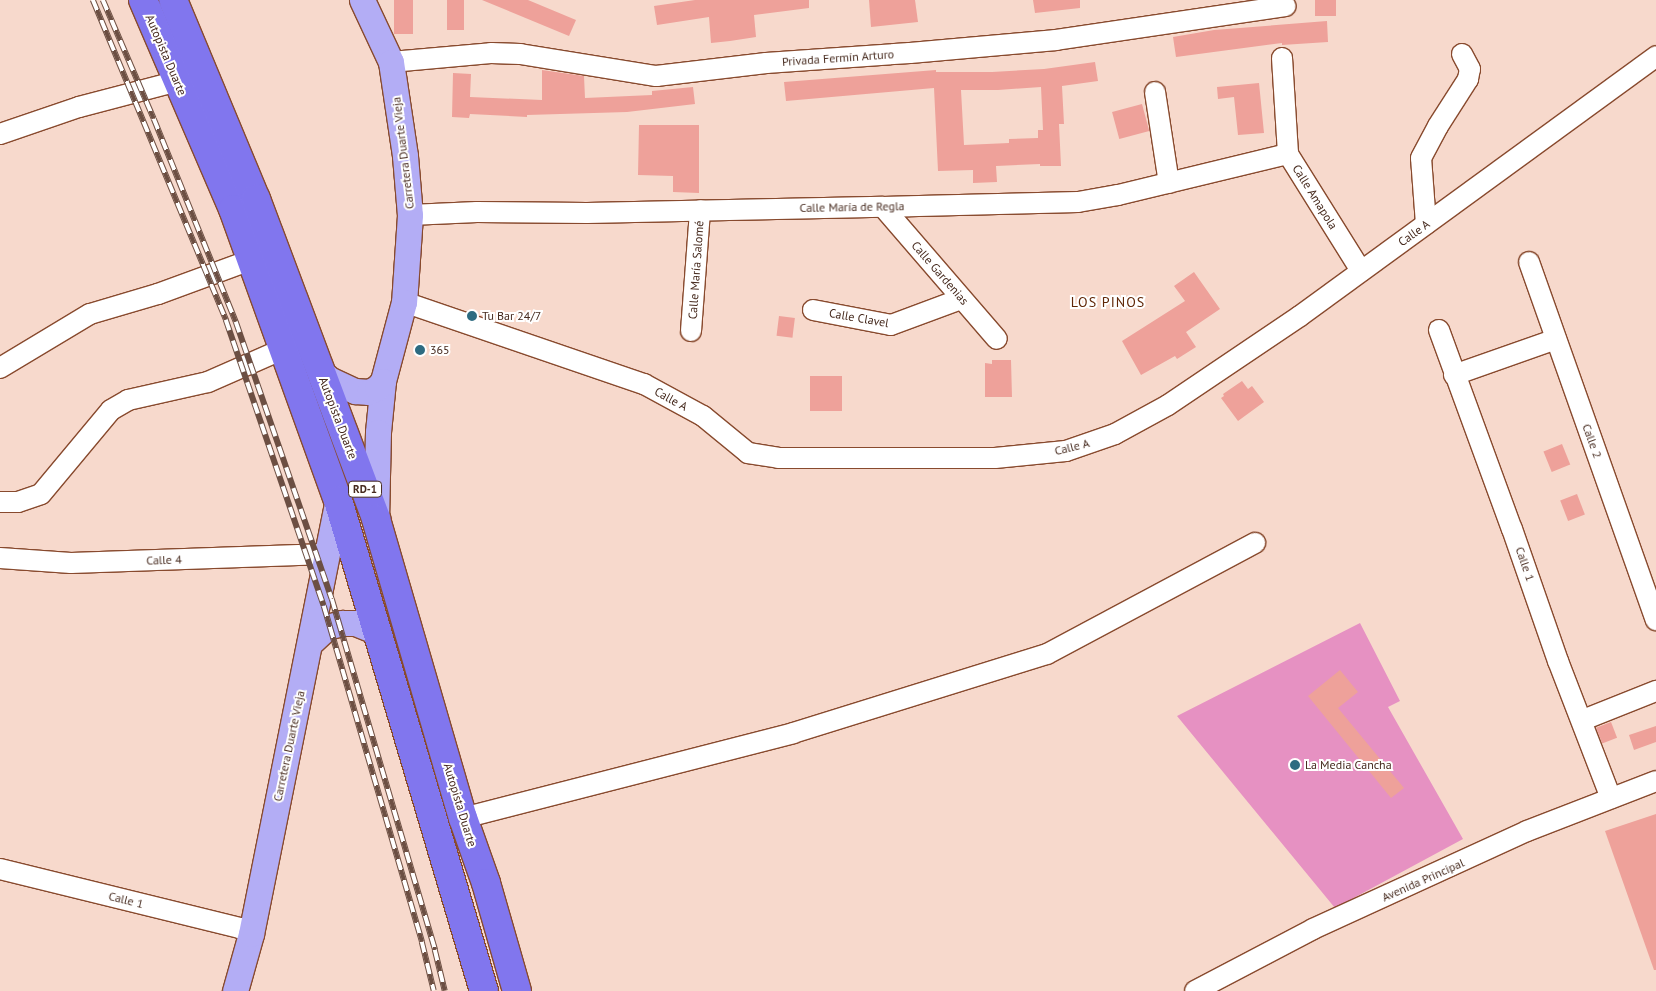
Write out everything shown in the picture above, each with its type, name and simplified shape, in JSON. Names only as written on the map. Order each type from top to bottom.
[{"type":"highway","name":"Autopista Duarte","points":[[142,0],[232,209],[338,500],[484,991]]},
{"type":"highway","name":"Autopista Duarte","points":[[173,0],[256,198],[376,519],[517,991]]},
{"type":"main road","name":"Carretera Duarte Vieja","points":[[362,0],[391,62],[405,156],[410,215],[404,302],[383,381],[378,432],[376,519]]},
{"type":"main road","points":[[321,372],[330,379],[355,391],[369,392],[377,388],[383,381]]},
{"type":"main road","name":"Carretera Duarte Vieja","points":[[235,991],[251,934],[338,500]]},
{"type":"main road","points":[[311,642],[327,627],[342,623],[355,623],[377,632]]},
{"type":"street","name":"Privada Fermín Arturo","points":[[391,62],[491,53],[520,54],[656,76],[766,63],[1056,40],[1285,6]]},
{"type":"street","points":[[1426,224],[1422,158],[1438,126],[1468,79],[1470,69],[1462,54]]},
{"type":"street","name":"Calle A","points":[[404,302],[644,384],[703,416],[748,453],[778,458],[995,458],[1066,451],[1115,434],[1168,405],[1361,271],[1656,56]]},
{"type":"street","name":"Calle Amapola","points":[[1282,58],[1288,154],[1361,271]]},
{"type":"street","points":[[0,134],[79,108],[178,81]]},
{"type":"street","points":[[1155,92],[1169,183]]},
{"type":"street","name":"Calle María de Regla","points":[[410,215],[477,212],[587,213],[1078,202],[1118,195],[1288,154]]},
{"type":"street","name":"Calle Gardenias","points":[[883,207],[997,339]]},
{"type":"street","name":"Calle María Salomé","points":[[691,331],[700,210]]},
{"type":"street","points":[[0,368],[90,314],[158,294],[251,260]]},
{"type":"street","name":"Calle 2","points":[[1529,262],[1656,620]]},
{"type":"street","name":"Calle Clavel","points":[[813,310],[891,325],[962,300]]},
{"type":"street","name":"Calle 1","points":[[1438,330],[1512,529],[1558,661],[1583,720],[1611,798]]},
{"type":"street","points":[[1454,375],[1556,339]]},
{"type":"street","points":[[0,502],[18,502],[41,494],[111,410],[128,400],[208,382],[283,349]]},
{"type":"street","points":[[464,818],[793,733],[1047,654],[1255,543]]},
{"type":"street","name":"Calle 4","points":[[0,558],[71,563],[327,554]]},
{"type":"street","points":[[1583,720],[1656,691]]},
{"type":"street","name":"Avenida Principal","points":[[1195,991],[1313,929],[1544,824],[1656,781]]},
{"type":"street","name":"Calle 1","points":[[0,869],[240,928],[251,934]]},
{"type":"shaded area","points":[[1360,623],[1400,701],[1388,707],[1463,839],[1335,908],[1177,716]]},
{"type":"building","points":[[394,0],[413,0],[413,34],[394,34]]},
{"type":"building","points":[[447,0],[464,0],[464,30],[447,30]]},
{"type":"building","points":[[482,0],[528,0],[576,20],[569,36]]},
{"type":"building","points":[[695,0],[809,0],[809,8],[754,15],[756,37],[730,41],[711,43],[709,17],[657,25],[654,6]]},
{"type":"building","points":[[869,0],[915,0],[918,22],[871,27]]},
{"type":"building","points":[[1033,0],[1080,0],[1080,8],[1035,13]]},
{"type":"building","points":[[1315,0],[1336,0],[1336,16],[1315,16]]},
{"type":"building","points":[[1327,21],[1328,42],[1282,45],[1282,43],[1176,57],[1173,37],[1214,30]]},
{"type":"building","points":[[1095,62],[1098,81],[1062,86],[1064,124],[1059,124],[1061,166],[1040,166],[1040,164],[996,166],[997,182],[973,183],[973,170],[938,171],[934,88],[786,101],[784,82],[936,70],[936,72],[992,72],[1044,69]],"holes":[[[1041,87],[1043,130],[1038,130],[1038,138],[1009,139],[1009,143],[964,145],[961,90]]]},
{"type":"building","points":[[542,70],[584,76],[585,98],[652,95],[652,91],[693,87],[695,104],[627,112],[527,115],[527,117],[470,114],[469,118],[452,117],[453,73],[471,74],[470,97],[542,100]]},
{"type":"building","points":[[1259,83],[1264,133],[1238,135],[1234,97],[1218,99],[1217,87]]},
{"type":"building","points":[[1142,104],[1149,131],[1119,139],[1112,112]]},
{"type":"building","points":[[639,125],[699,125],[699,193],[673,192],[673,176],[638,175]]},
{"type":"building","points":[[1194,272],[1220,309],[1186,332],[1196,347],[1177,359],[1175,356],[1141,375],[1122,341],[1185,301],[1174,286]]},
{"type":"building","points":[[779,316],[795,318],[792,338],[777,336]]},
{"type":"building","points":[[992,360],[1011,360],[1012,397],[985,397],[985,363],[992,364]]},
{"type":"building","points":[[810,376],[842,376],[842,411],[810,411]]},
{"type":"building","points":[[1242,381],[1248,389],[1252,386],[1264,402],[1238,421],[1221,398],[1224,396],[1223,394]]},
{"type":"building","points":[[1562,444],[1570,464],[1552,472],[1543,451]]},
{"type":"building","points":[[1577,494],[1585,515],[1568,521],[1560,500]]},
{"type":"building","points":[[1340,670],[1358,692],[1338,708],[1404,788],[1391,798],[1308,696]]},
{"type":"building","points":[[1611,722],[1617,738],[1602,744],[1596,728]]},
{"type":"building","points":[[1656,726],[1656,742],[1634,750],[1629,735]]},
{"type":"building","points":[[1656,814],[1656,970],[1654,970],[1605,831]]},
{"type":"railway","points":[[93,0],[226,320],[324,606],[422,942],[434,991]]},
{"type":"railway","points":[[103,0],[154,119],[236,322],[332,599],[435,950],[445,991]]},
{"type":"place","name":"Tu Bar 24/7","points":[[472,316]]},
{"type":"place","name":"365","points":[[420,350]]},
{"type":"place","name":"La Media Cancha","points":[[1295,765]]},
{"type":"district","name":"LOS PINOS","points":[[1108,302]]}]
